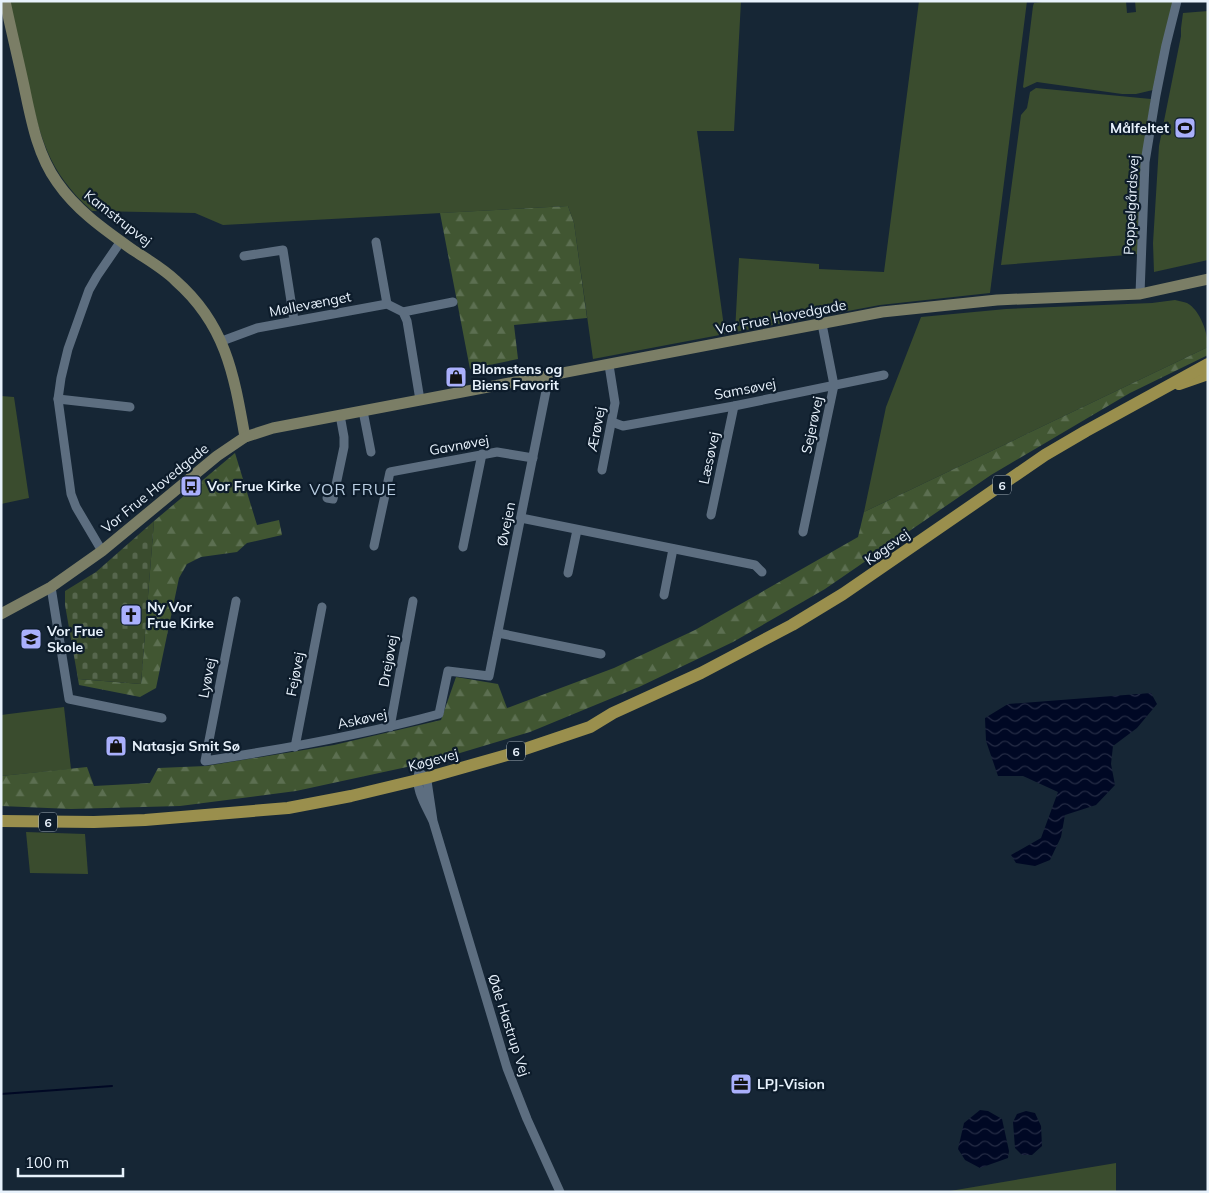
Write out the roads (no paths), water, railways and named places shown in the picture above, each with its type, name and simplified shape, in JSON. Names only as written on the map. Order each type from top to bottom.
[{"type":"main road","name":"Køgevej","points":[[1,821],[75,822],[145,820],[255,810],[288,800],[420,776],[613,713],[694,677],[792,625],[851,589],[1045,455],[1192,371],[1208,364]]},
{"type":"main road","name":"Køgevej","points":[[1167,387],[1208,374]]},
{"type":"street","name":"Kamstrupvej","points":[[5,1],[34,133],[45,160],[57,182],[78,208],[176,280],[198,302],[222,341],[234,379],[245,436]]},
{"type":"street","name":"Poppelgårdsvej","points":[[1140,294],[1145,162],[1157,87],[1177,1]]},
{"type":"street","points":[[102,551],[76,507],[71,494],[58,399],[68,350],[89,290],[121,241]]},
{"type":"street","points":[[376,242],[387,304],[403,312],[453,302]]},
{"type":"street","points":[[244,256],[283,250],[294,320]]},
{"type":"street","name":"Vor Frue Hovedgade","points":[[1,614],[51,587],[102,551],[217,456],[245,436],[273,428],[882,312],[997,300],[1140,294],[1208,279]]},
{"type":"street","name":"Møllevænget","points":[[222,341],[257,328],[387,304]]},
{"type":"street","points":[[403,312],[407,322],[420,400]]},
{"type":"street","name":"Sejerøvej","points":[[804,532],[834,385],[822,324]]},
{"type":"street","name":"Ærøvej","points":[[602,470],[615,403],[609,365]]},
{"type":"street","name":"Samsøvej","points":[[612,422],[623,426],[734,406],[884,375]]},
{"type":"street","name":"Øvejen","points":[[489,676],[549,376]]},
{"type":"street","points":[[58,399],[130,406]]},
{"type":"street","name":"Læsøvej","points":[[711,515],[734,406]]},
{"type":"street","points":[[363,411],[371,452]]},
{"type":"street","points":[[327,498],[333,499],[344,447],[340,415]]},
{"type":"street","name":"Gavnøvej","points":[[374,546],[390,472],[482,454],[508,452],[533,458]]},
{"type":"street","points":[[463,547],[482,454]]},
{"type":"street","points":[[521,518],[755,565],[762,572]]},
{"type":"street","points":[[568,573],[577,530]]},
{"type":"street","points":[[664,595],[673,549]]},
{"type":"street","points":[[51,587],[69,699],[162,718]]},
{"type":"street","name":"Drejøvej","points":[[390,727],[414,600]]},
{"type":"street","name":"Lyøvej","points":[[205,761],[236,601]]},
{"type":"street","name":"Fejøvej","points":[[295,747],[322,607]]},
{"type":"street","points":[[498,633],[601,654]]},
{"type":"street","name":"Askøvej","points":[[205,761],[295,747],[390,727],[439,714],[448,671],[489,676]]},
{"type":"street","name":"Øde Hastrup Vej","points":[[420,776],[422,798],[433,821],[507,1068],[526,1119],[560,1192]]},
{"type":"water","points":[[1151,693],[1157,704],[1137,728],[1113,746],[1111,764],[1115,785],[1096,805],[1065,815],[1061,837],[1050,860],[1035,866],[1016,863],[1011,855],[1041,838],[1058,792],[1023,776],[998,776],[986,741],[985,718],[1008,704]]},
{"type":"water","points":[[980,1110],[988,1111],[1002,1119],[1009,1151],[1008,1158],[980,1168],[965,1160],[958,1149],[964,1123]]},
{"type":"water","points":[[1026,1111],[1035,1113],[1041,1126],[1042,1146],[1032,1155],[1022,1155],[1015,1148],[1013,1122],[1017,1114]]},
{"type":"waterway","points":[[1,1094],[112,1086]]},
{"type":"place","name":"Målfeltet","points":[[1185,128]]},
{"type":"place","name":"Blomstens og Biens Favorit","points":[[456,377]]},
{"type":"place","name":"Vor Frue Kirke","points":[[191,486]]},
{"type":"place","name":"Ny Vor Frue Kirke","points":[[131,615]]},
{"type":"place","name":"Vor Frue Skole","points":[[31,639]]},
{"type":"place","name":"Natasja Smit Sø","points":[[116,746]]},
{"type":"place","name":"LPJ-Vision","points":[[741,1084]]},
{"type":"district","name":"VOR FRUE","points":[[353,489]]}]
